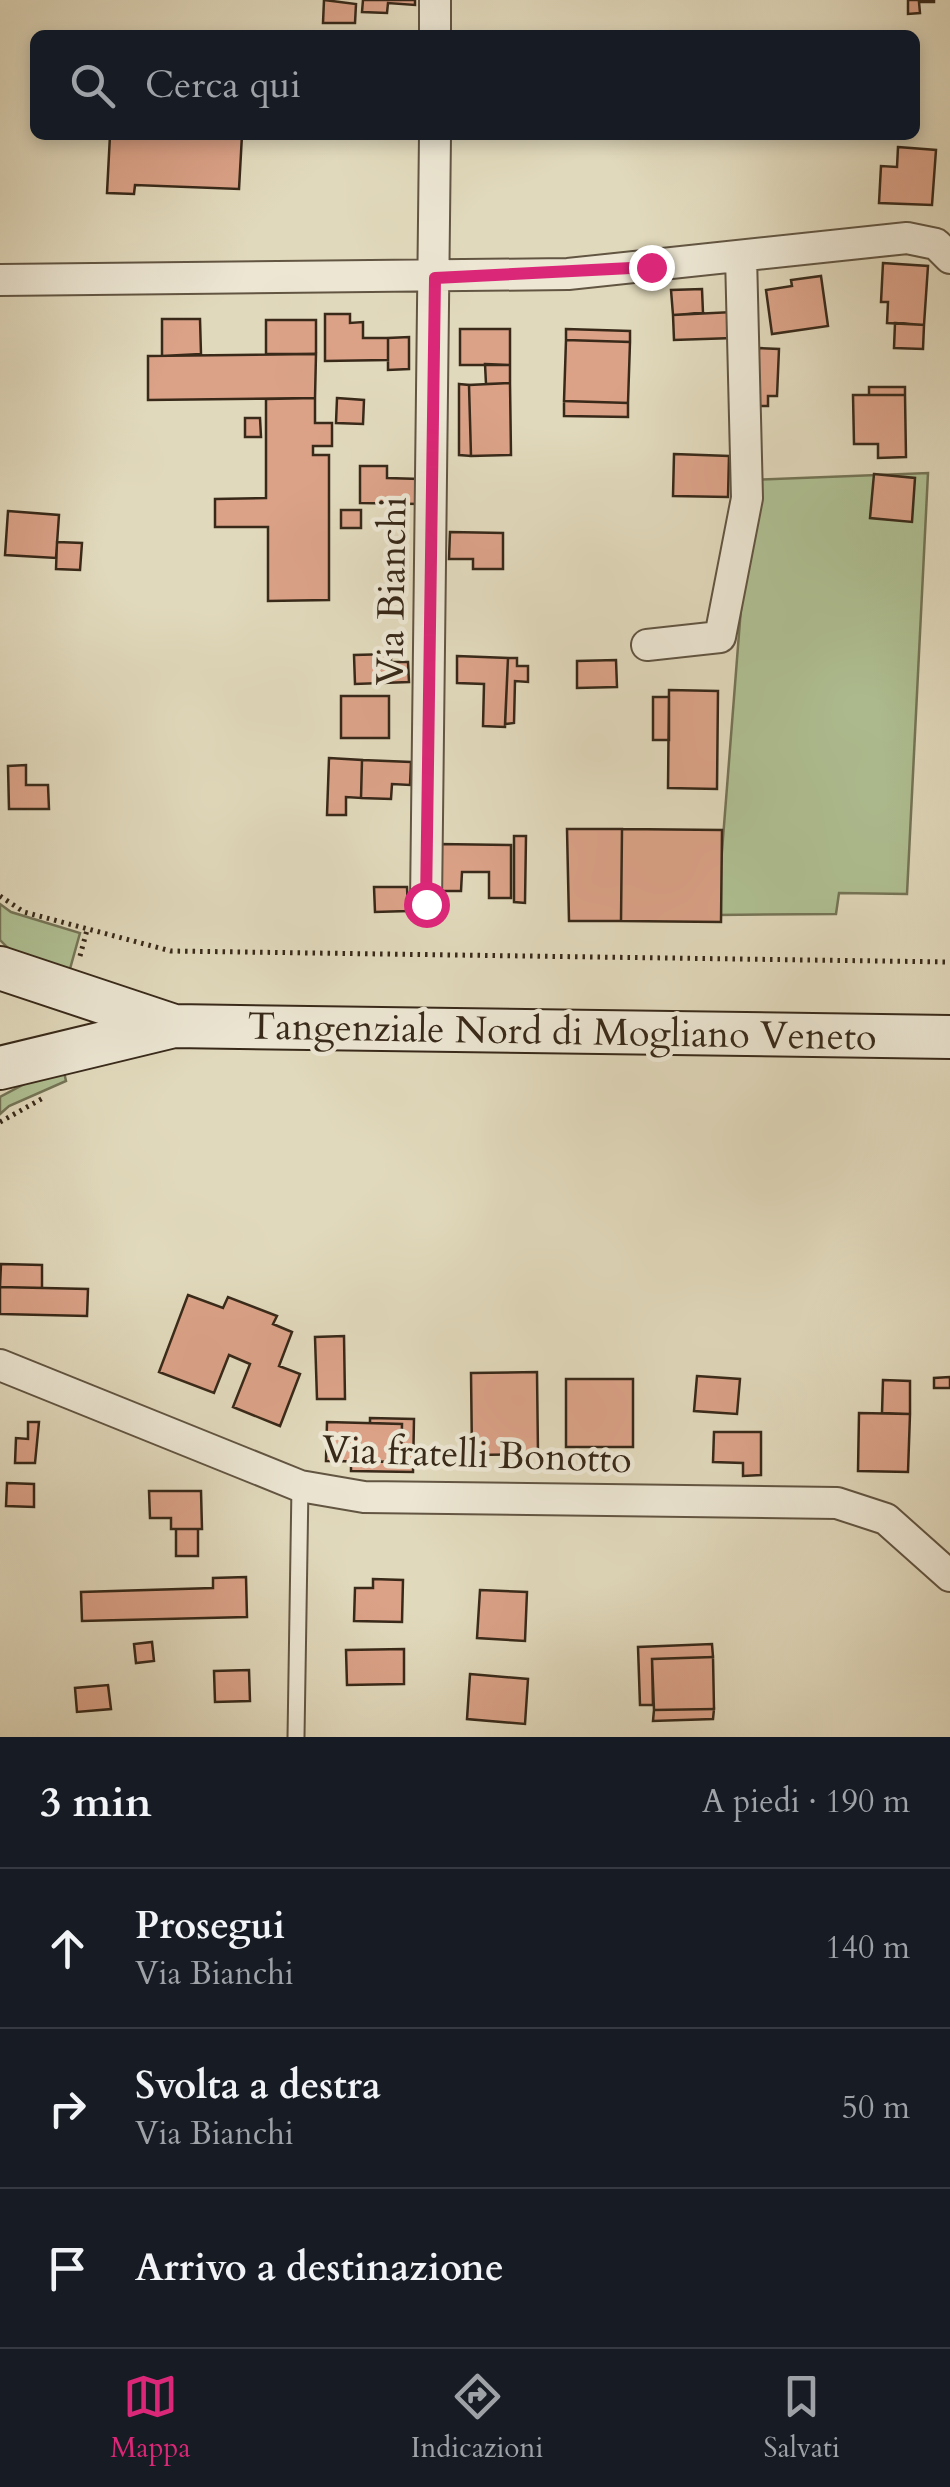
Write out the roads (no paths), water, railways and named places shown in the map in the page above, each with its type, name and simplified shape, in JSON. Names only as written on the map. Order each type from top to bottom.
[{"type":"main road","points":[[0,968],[174,1026]]},
{"type":"main road","points":[[0,1068],[174,1026]]},
{"type":"main road","name":"Tangenziale Nord di Mogliano Veneto","points":[[174,1026],[950,1037]]},
{"type":"street","points":[[435,0],[435,30]]},
{"type":"street","name":"Via Bianchi","points":[[426,904],[435,140]]},
{"type":"street","points":[[0,280],[568,274],[906,238],[923,238],[950,258]]},
{"type":"street","points":[[647,646],[720,637],[746,498],[741,256]]},
{"type":"street","name":"Via fratelli Bonotto","points":[[0,1365],[300,1486],[364,1497],[837,1503],[886,1519],[950,1576]]},
{"type":"lane","points":[[296,1737],[300,1486]]}]
